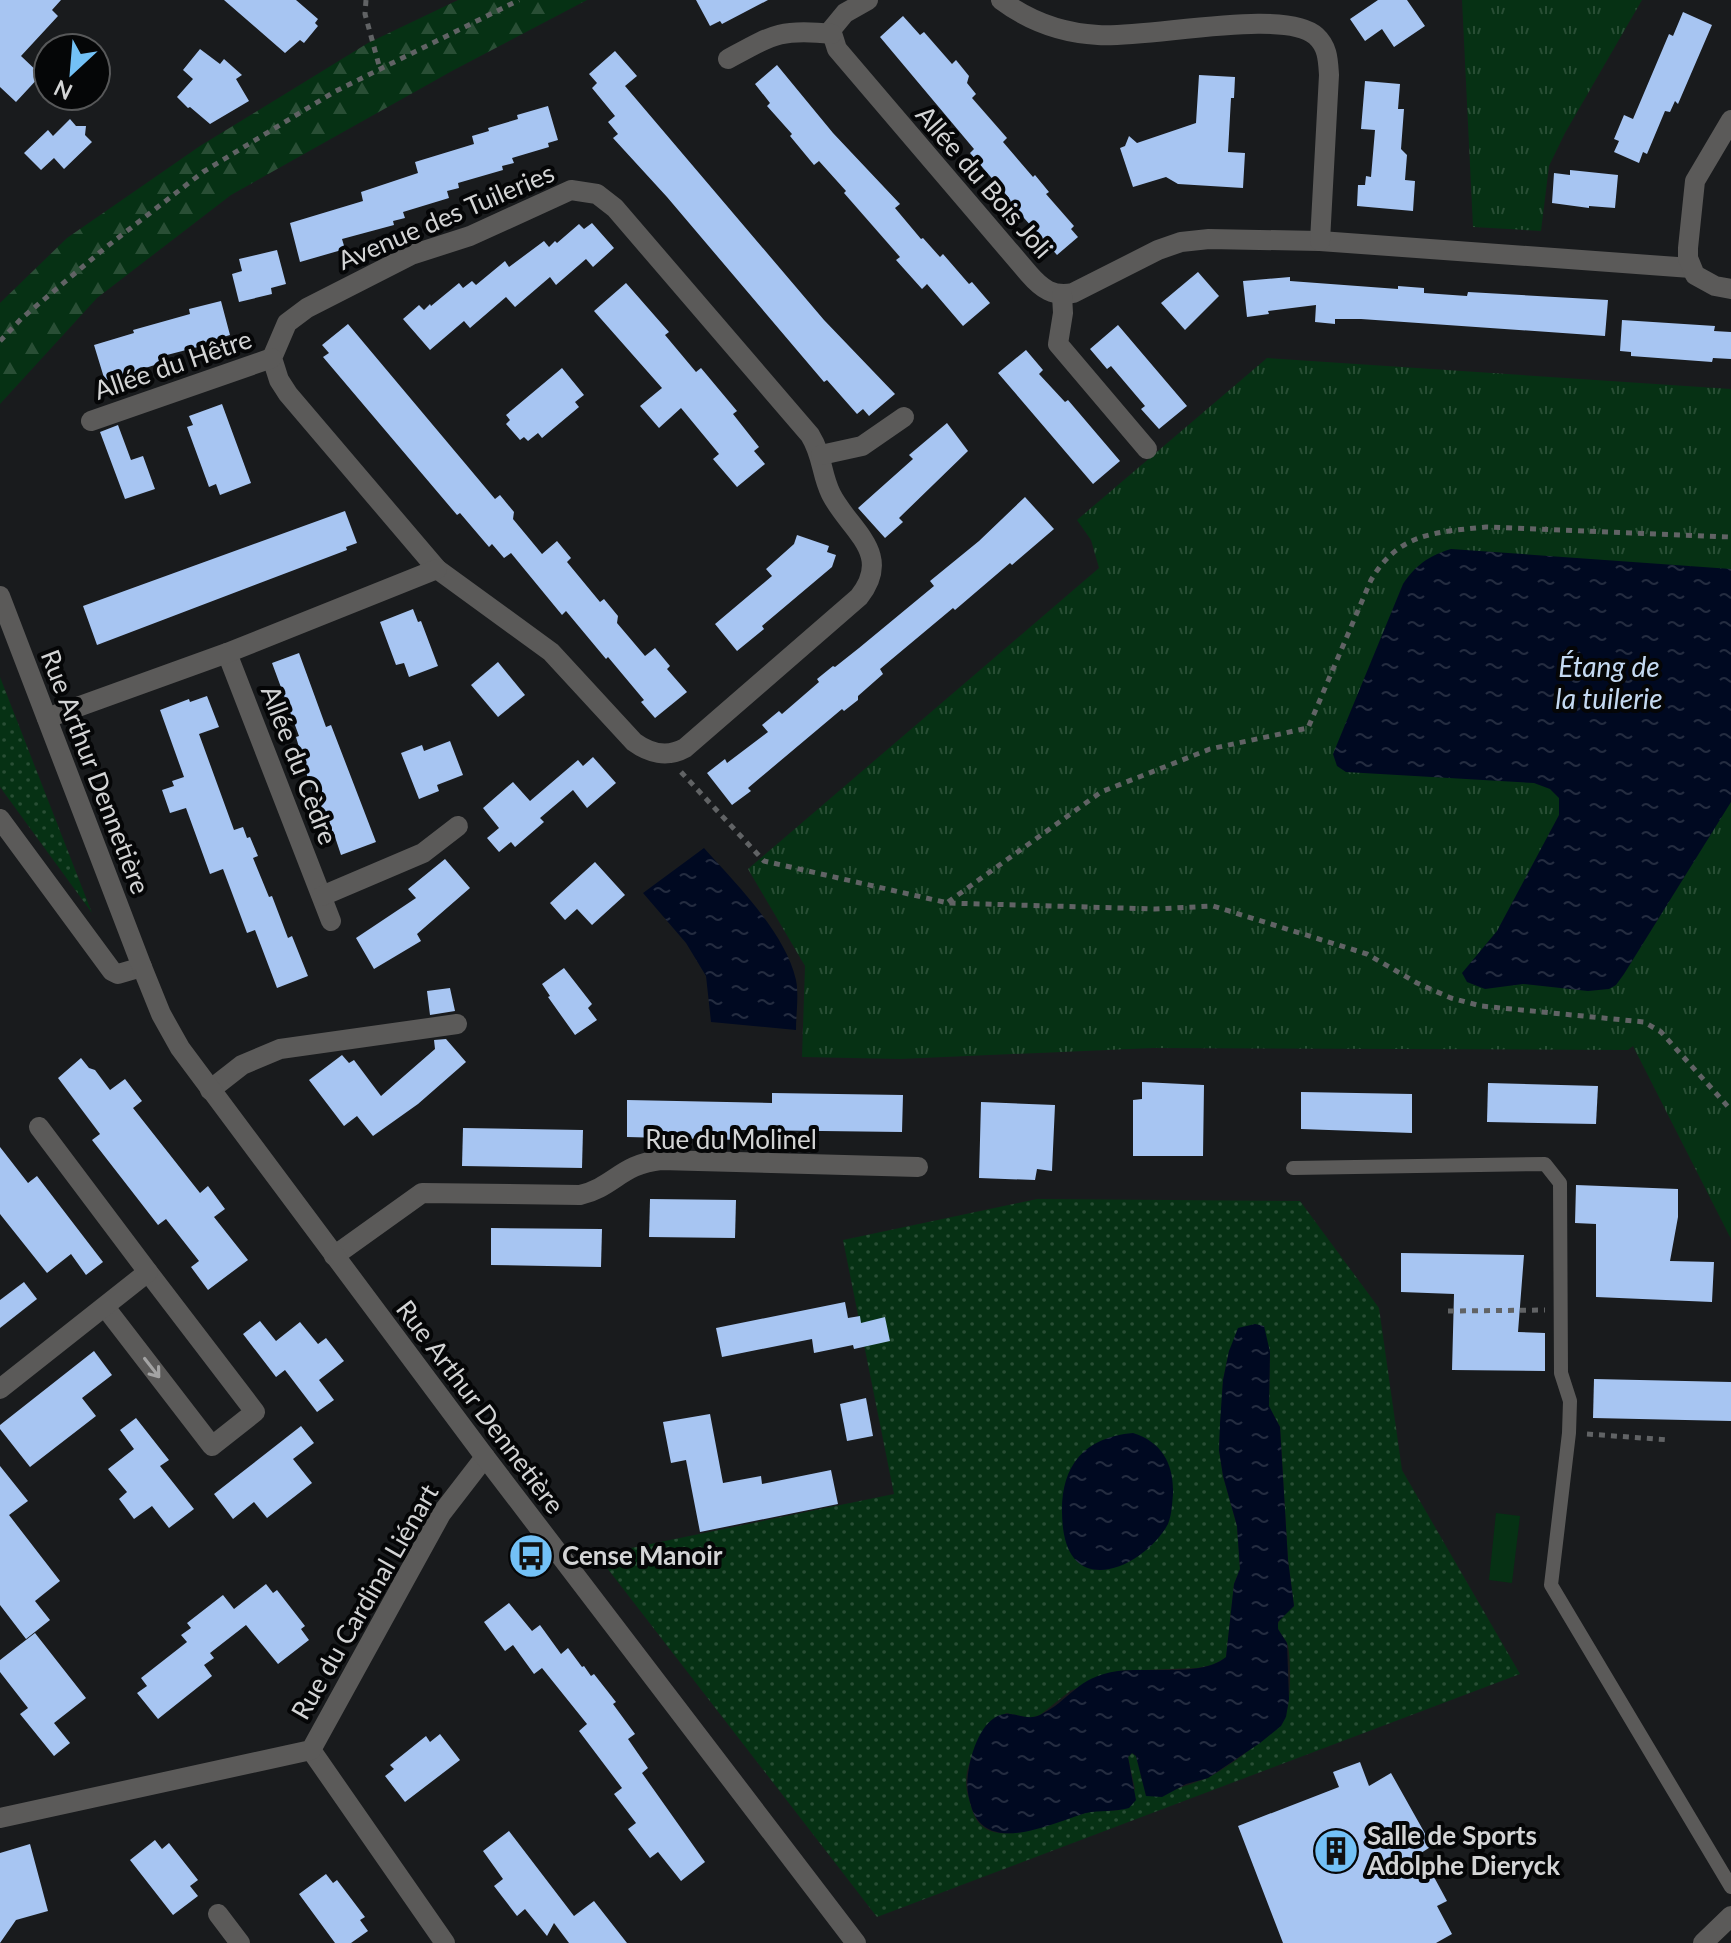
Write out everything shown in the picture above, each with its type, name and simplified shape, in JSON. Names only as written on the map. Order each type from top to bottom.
[{"type":"street","points":[[728,59],[771,36],[797,30],[832,34],[837,20],[868,0]]},
{"type":"street","points":[[1001,0],[1028,17],[1053,27],[1101,36],[1278,22],[1305,28],[1315,35],[1328,56],[1329,75],[1320,241]]},
{"type":"street","name":"Allée du Bois Joli","points":[[832,34],[832,40],[843,58],[1029,274],[1041,287],[1062,295]]},
{"type":"street","points":[[1731,120],[1695,181],[1688,248],[1695,275],[1731,289]]},
{"type":"street","name":"Avenue des Tuileries","points":[[272,358],[287,323],[307,308],[411,255],[470,236],[571,190],[597,194],[615,208],[810,435],[821,455],[831,495],[869,548],[871,569],[865,590],[685,748],[664,754]]},
{"type":"street","points":[[1147,449],[1058,344],[1063,313],[1062,295],[1181,242],[1232,238],[1320,241],[1691,268]]},
{"type":"street","points":[[272,358],[279,380],[288,394],[437,569],[559,658],[634,742],[650,751],[664,754]]},
{"type":"street","name":"Allée du Hêtre","points":[[91,421],[272,358]]},
{"type":"street","points":[[821,455],[862,446],[904,417]]},
{"type":"street","points":[[47,718],[227,653],[437,569]]},
{"type":"street","name":"Rue Arthur Dennetière","points":[[0,596],[142,967],[170,1032],[210,1090],[485,1457],[856,1943]]},
{"type":"street","name":"Allée du Cèdre","points":[[227,653],[331,921]]},
{"type":"street","points":[[0,819],[112,971],[118,974],[142,967]]},
{"type":"street","points":[[322,896],[423,853],[458,826]]},
{"type":"street","points":[[210,1090],[242,1065],[280,1049],[457,1024]]},
{"type":"street","points":[[39,1127],[255,1412],[212,1446],[105,1307]]},
{"type":"street","name":"Rue du Molinel","points":[[334,1256],[422,1193],[580,1195],[593,1192],[628,1168],[642,1162],[661,1160],[918,1167]]},
{"type":"street","points":[[0,1389],[148,1272]]},
{"type":"street","name":"Rue du Cardinal Liénart","points":[[0,1818],[311,1750],[435,1523],[485,1457]]},
{"type":"street","points":[[311,1750],[445,1943]]},
{"type":"street","points":[[218,1914],[240,1943]]},
{"type":"street","points":[[1703,1943],[1731,1916]]},
{"type":"lane","points":[[1293,1168],[1545,1164],[1560,1183],[1561,1373],[1570,1401],[1551,1585],[1731,1887]]},
{"type":"path","points":[[366,0],[365,14],[380,69]]},
{"type":"path","points":[[0,341],[22,318],[105,248],[203,172],[334,92],[519,0]]},
{"type":"path","points":[[948,903],[1101,792],[1210,749],[1308,728],[1371,580],[1383,561],[1409,542],[1446,531],[1486,527],[1731,537]]},
{"type":"path","points":[[664,754],[764,861],[948,903],[1155,909],[1213,906],[1367,954],[1417,983],[1451,998],[1481,1006],[1644,1022],[1661,1032],[1677,1048],[1731,1110]]},
{"type":"path","points":[[1448,1311],[1562,1310]]},
{"type":"path","points":[[1569,1433],[1670,1440]]},
{"type":"green space","points":[[458,0],[587,0],[452,71],[231,195],[97,298],[0,404],[0,303],[67,238],[200,146],[368,43]]},
{"type":"green space","points":[[1462,0],[1642,0],[1549,166],[1541,231],[1473,227]]},
{"type":"green space","points":[[1267,358],[1731,389],[1731,1239],[1633,1046],[1628,1050],[1153,1048],[900,1059],[802,1057],[805,966],[748,869],[1099,568],[1091,540],[1077,520]]},
{"type":"green space","points":[[0,677],[92,913],[0,787]]},
{"type":"green space","points":[[1037,1199],[1300,1201],[1379,1308],[1402,1470],[1520,1674],[877,1917],[597,1555],[894,1494],[843,1240]],"holes":[[[1255,1324],[1266,1338],[1270,1352],[1269,1407],[1280,1427],[1294,1606],[1278,1624],[1289,1653],[1290,1690],[1286,1714],[1250,1750],[1205,1779],[1146,1795],[1136,1756],[1132,1753],[1128,1757],[1135,1789],[1120,1810],[1089,1812],[1015,1833],[988,1830],[973,1813],[966,1786],[967,1774],[975,1752],[1006,1713],[1030,1718],[1040,1715],[1070,1691],[1118,1671],[1197,1668],[1226,1658],[1234,1584],[1240,1569],[1237,1526],[1219,1450],[1223,1380],[1229,1351],[1248,1328]]]},
{"type":"green space","points":[[1496,1513],[1520,1516],[1512,1583],[1489,1580]]},
{"type":"water","name":"Étang de la tuilerie","points":[[1451,549],[1731,569],[1731,802],[1624,974],[1609,989],[1588,991],[1523,984],[1485,989],[1467,982],[1462,973],[1497,931],[1559,815],[1559,798],[1550,789],[1534,783],[1346,772],[1337,766],[1333,754],[1403,584],[1423,562]]},
{"type":"water","points":[[704,848],[758,910],[781,944],[796,980],[796,1030],[711,1022],[706,976],[686,943],[643,893]]},
{"type":"water","points":[[1255,1324],[1264,1326],[1270,1352],[1269,1406],[1280,1427],[1294,1606],[1278,1622],[1278,1629],[1287,1643],[1289,1699],[1286,1717],[1281,1726],[1260,1743],[1208,1778],[1186,1784],[1162,1797],[1146,1796],[1136,1756],[1132,1753],[1128,1757],[1136,1800],[1129,1808],[1086,1813],[1023,1832],[992,1831],[980,1823],[972,1809],[967,1784],[977,1742],[993,1718],[1010,1714],[1040,1715],[1092,1678],[1104,1674],[1131,1670],[1189,1669],[1216,1663],[1226,1657],[1234,1584],[1240,1569],[1237,1526],[1219,1450],[1223,1380],[1238,1328]]},
{"type":"water","points":[[1133,1433],[1159,1448],[1168,1464],[1173,1494],[1168,1524],[1158,1539],[1127,1563],[1111,1569],[1094,1570],[1080,1564],[1069,1550],[1062,1509],[1068,1476],[1075,1462],[1098,1442]]},
{"type":"building","points":[[0,0],[61,0],[52,10],[58,16],[43,32],[32,32],[32,44],[21,56],[32,66],[32,85],[16,102],[0,87]]},
{"type":"building","points":[[224,0],[296,0],[318,19],[315,23],[318,26],[304,43],[300,40],[285,53]]},
{"type":"building","points":[[696,0],[768,0],[722,24],[720,21],[710,26]]},
{"type":"building","points":[[1378,0],[1407,0],[1425,26],[1394,47],[1382,29],[1365,41],[1350,19]]},
{"type":"building","points":[[1683,12],[1712,25],[1678,104],[1675,101],[1670,112],[1665,111],[1647,154],[1643,152],[1639,163],[1614,152],[1619,141],[1614,139],[1624,115],[1633,119],[1669,34],[1673,36]]},
{"type":"building","points":[[903,16],[920,35],[924,32],[952,64],[956,60],[969,76],[967,83],[976,94],[972,98],[1007,138],[1003,142],[1033,177],[1035,175],[1049,192],[1046,194],[1074,226],[1071,229],[1078,237],[1057,255],[1050,247],[1046,250],[1029,230],[1032,227],[970,153],[974,149],[880,37]]},
{"type":"building","points":[[200,49],[220,64],[224,59],[242,75],[236,79],[249,101],[210,124],[177,97],[193,79],[183,70]]},
{"type":"building","points":[[615,51],[637,76],[625,86],[824,320],[895,394],[869,416],[863,409],[857,414],[827,380],[824,382],[613,138],[618,134],[608,122],[615,116],[592,88],[597,83],[589,74]]},
{"type":"building","points":[[777,65],[833,133],[900,204],[895,208],[921,239],[940,257],[943,254],[990,303],[963,326],[927,284],[922,289],[896,260],[900,257],[844,193],[846,191],[819,161],[814,165],[767,106],[770,103],[755,84]]},
{"type":"building","points":[[1199,75],[1235,77],[1228,152],[1245,153],[1243,188],[1178,184],[1166,177],[1133,187],[1120,148],[1125,146],[1129,136],[1137,143],[1196,123]]},
{"type":"building","points":[[1365,81],[1400,84],[1398,109],[1404,109],[1401,149],[1407,155],[1405,180],[1415,181],[1413,211],[1357,206],[1358,185],[1365,185],[1366,176],[1371,177],[1375,130],[1361,129]]},
{"type":"building","points":[[548,106],[558,140],[548,143],[549,147],[512,158],[514,163],[502,166],[503,170],[458,183],[459,188],[447,191],[449,198],[403,212],[405,218],[393,221],[394,225],[342,239],[345,249],[300,262],[290,223],[363,201],[361,192],[418,173],[415,162],[474,144],[472,136],[518,119],[517,115]]},
{"type":"building","points":[[70,119],[76,126],[86,126],[85,135],[92,142],[64,169],[54,158],[41,170],[24,153],[48,130],[53,136]]},
{"type":"building","points":[[1570,170],[1618,175],[1615,208],[1552,203],[1554,173],[1570,175]]},
{"type":"building","points":[[592,223],[614,248],[593,267],[586,259],[556,285],[550,277],[515,307],[506,297],[470,328],[464,321],[430,350],[403,319],[419,305],[424,310],[431,306],[459,283],[463,288],[472,281],[476,285],[505,261],[509,267],[544,241],[549,247],[579,224],[584,229]]},
{"type":"building","points":[[277,250],[286,284],[271,288],[272,294],[239,302],[232,274],[242,271],[239,259]]},
{"type":"building","points":[[1198,272],[1219,296],[1185,330],[1161,303]]},
{"type":"building","points":[[1290,277],[1290,281],[1424,288],[1424,293],[1467,296],[1468,292],[1608,300],[1605,336],[1361,319],[1335,319],[1335,324],[1315,322],[1316,305],[1247,317],[1243,281]]},
{"type":"building","points":[[626,283],[669,332],[665,335],[696,372],[701,368],[737,411],[733,414],[759,447],[754,451],[765,464],[737,487],[713,459],[719,454],[681,408],[659,428],[640,406],[662,388],[594,311]]},
{"type":"building","points":[[221,301],[230,335],[220,338],[221,341],[163,356],[164,362],[105,381],[94,345],[190,314],[189,309]]},
{"type":"building","points":[[1622,320],[1715,326],[1714,331],[1731,332],[1731,359],[1713,358],[1712,362],[1631,356],[1631,352],[1620,351]]},
{"type":"building","points":[[348,324],[495,499],[500,495],[514,512],[513,519],[542,554],[557,541],[571,558],[567,562],[600,602],[604,599],[618,616],[617,623],[645,656],[655,648],[670,666],[667,669],[687,692],[655,718],[608,657],[606,659],[566,611],[562,615],[511,553],[504,558],[492,544],[489,547],[460,513],[457,515],[323,357],[329,353],[322,345]]},
{"type":"building","points":[[1118,325],[1187,406],[1159,429],[1141,409],[1145,406],[1111,366],[1107,369],[1090,349]]},
{"type":"building","points":[[1026,350],[1043,370],[1039,374],[1065,402],[1068,400],[1120,461],[1093,484],[998,373]]},
{"type":"building","points":[[562,368],[584,395],[575,402],[579,407],[542,438],[538,433],[528,441],[524,437],[520,440],[506,424],[510,420],[506,415]]},
{"type":"building","points":[[222,404],[251,483],[220,495],[216,484],[209,487],[187,427],[193,425],[189,416]]},
{"type":"building","points":[[947,423],[968,451],[899,518],[903,522],[885,538],[858,508],[913,459],[909,455]]},
{"type":"building","points":[[118,425],[131,460],[143,456],[155,489],[125,499],[100,432]]},
{"type":"building","points":[[1025,497],[1054,529],[880,669],[883,674],[858,696],[858,700],[844,711],[842,709],[732,805],[707,773],[725,759],[727,763],[768,732],[762,725],[779,711],[782,714],[819,682],[817,679],[934,586],[930,581],[979,541]]},
{"type":"building","points":[[345,511],[357,543],[346,547],[347,550],[97,645],[83,606]]},
{"type":"building","points":[[797,535],[829,546],[827,552],[836,555],[832,567],[737,651],[715,624],[772,576],[766,569],[794,544]]},
{"type":"building","points":[[413,609],[418,622],[421,621],[438,666],[409,677],[404,663],[396,665],[380,622]]},
{"type":"building","points":[[299,653],[326,727],[331,725],[376,842],[341,855],[333,831],[328,832],[309,782],[296,737],[299,736],[272,663]]},
{"type":"building","points":[[498,662],[525,695],[498,717],[471,685]]},
{"type":"building","points":[[207,696],[219,727],[199,734],[234,830],[243,827],[247,838],[250,837],[258,856],[253,858],[269,897],[272,896],[288,938],[292,936],[308,976],[277,988],[255,930],[247,933],[223,869],[210,874],[186,808],[170,813],[162,790],[174,786],[172,781],[184,777],[160,710]]},
{"type":"building","points":[[450,741],[463,775],[437,785],[439,791],[419,799],[401,753],[422,745],[424,751]]},
{"type":"building","points":[[593,757],[616,783],[587,808],[573,790],[540,818],[544,822],[515,847],[511,842],[499,852],[487,838],[499,828],[483,808],[513,782],[530,801],[578,760],[583,766]]},
{"type":"building","points":[[445,859],[470,888],[417,934],[421,941],[374,969],[356,938],[416,898],[408,889]]},
{"type":"building","points":[[595,862],[625,895],[592,925],[577,909],[565,920],[550,903]]},
{"type":"building","points":[[564,968],[592,1004],[588,1008],[597,1020],[575,1035],[542,984]]},
{"type":"building","points":[[450,988],[455,1011],[430,1015],[427,991]]},
{"type":"building","points":[[446,1039],[466,1062],[418,1104],[373,1136],[357,1116],[344,1126],[309,1080],[342,1055],[349,1063],[354,1060],[381,1096],[435,1049],[434,1040]]},
{"type":"building","points":[[81,1058],[110,1090],[125,1079],[142,1101],[133,1108],[200,1193],[208,1186],[225,1209],[214,1217],[248,1260],[208,1290],[191,1267],[199,1261],[166,1219],[158,1225],[92,1140],[100,1134],[58,1078]]},
{"type":"building","points":[[1142,1082],[1204,1085],[1203,1156],[1133,1156],[1133,1100],[1142,1099]]},
{"type":"building","points":[[1488,1083],[1598,1086],[1596,1124],[1487,1122]]},
{"type":"building","points":[[1301,1092],[1412,1094],[1412,1133],[1301,1129]]},
{"type":"building","points":[[772,1093],[903,1095],[902,1132],[741,1130],[741,1140],[627,1137],[627,1100],[772,1103]]},
{"type":"building","points":[[981,1102],[1055,1105],[1052,1171],[1037,1169],[1035,1180],[979,1178]]},
{"type":"building","points":[[463,1128],[583,1130],[582,1168],[462,1166]]},
{"type":"building","points":[[0,1147],[28,1183],[37,1176],[103,1262],[86,1275],[71,1254],[47,1273],[0,1214]]},
{"type":"building","points":[[1576,1185],[1678,1189],[1678,1217],[1670,1261],[1714,1262],[1712,1302],[1596,1297],[1596,1224],[1575,1223]]},
{"type":"building","points":[[650,1199],[736,1200],[735,1238],[649,1237]]},
{"type":"building","points":[[491,1228],[602,1229],[601,1267],[491,1265]]},
{"type":"building","points":[[1401,1253],[1524,1255],[1518,1332],[1545,1333],[1545,1371],[1452,1370],[1454,1294],[1401,1292]]},
{"type":"building","points":[[24,1282],[37,1299],[0,1328],[0,1300]]},
{"type":"building","points":[[845,1302],[848,1318],[860,1316],[861,1323],[885,1317],[890,1341],[814,1353],[812,1339],[722,1357],[716,1328]]},
{"type":"building","points":[[260,1321],[276,1341],[300,1322],[318,1344],[326,1338],[344,1361],[319,1380],[334,1400],[317,1412],[285,1370],[276,1377],[243,1334]]},
{"type":"building","points":[[94,1351],[112,1375],[82,1398],[96,1416],[30,1467],[0,1425]]},
{"type":"building","points":[[1594,1379],[1731,1382],[1731,1421],[1593,1418]]},
{"type":"building","points":[[866,1398],[873,1436],[847,1441],[840,1404]]},
{"type":"building","points":[[710,1414],[723,1483],[761,1476],[762,1484],[831,1470],[838,1504],[700,1532],[686,1460],[671,1463],[663,1422]]},
{"type":"building","points":[[136,1418],[169,1460],[160,1466],[194,1509],[169,1528],[152,1506],[134,1519],[119,1499],[127,1492],[108,1469],[134,1449],[120,1430]]},
{"type":"building","points":[[301,1426],[314,1443],[293,1459],[312,1483],[267,1518],[254,1502],[233,1519],[214,1494]]},
{"type":"building","points":[[0,1466],[28,1501],[9,1515],[60,1581],[35,1601],[50,1620],[26,1639],[0,1605]]},
{"type":"building","points":[[266,1584],[273,1593],[277,1590],[305,1626],[301,1629],[309,1640],[278,1664],[246,1625],[210,1653],[214,1658],[204,1665],[212,1676],[158,1719],[137,1693],[147,1686],[141,1678],[187,1642],[181,1635],[191,1628],[187,1623],[223,1595],[234,1609]]},
{"type":"building","points":[[509,1603],[532,1631],[540,1625],[561,1654],[568,1648],[616,1702],[613,1704],[635,1734],[628,1739],[648,1768],[642,1773],[705,1862],[681,1881],[658,1852],[650,1858],[628,1829],[636,1823],[614,1794],[622,1788],[579,1731],[587,1724],[542,1668],[534,1674],[513,1645],[505,1651],[484,1622]]},
{"type":"building","points":[[35,1633],[86,1698],[54,1723],[70,1743],[54,1756],[20,1714],[28,1708],[0,1672],[0,1660]]},
{"type":"building","points":[[440,1734],[460,1760],[405,1802],[385,1776],[394,1769],[390,1765],[426,1736],[430,1742]]},
{"type":"building","name":"Salle de Sports Adolphe Dieryck","points":[[1360,1762],[1369,1786],[1391,1773],[1432,1846],[1421,1853],[1447,1901],[1437,1906],[1452,1934],[1436,1943],[1283,1943],[1238,1826],[1339,1787],[1333,1772]]},
{"type":"building","points":[[509,1831],[574,1916],[594,1901],[627,1943],[569,1943],[554,1923],[547,1936],[525,1909],[517,1916],[494,1886],[503,1879],[483,1851]]},
{"type":"building","points":[[155,1840],[162,1849],[169,1843],[198,1880],[190,1886],[198,1896],[173,1915],[130,1860]]},
{"type":"building","points":[[30,1844],[48,1911],[16,1920],[0,1943],[0,1853]]},
{"type":"building","points":[[326,1874],[333,1883],[337,1880],[365,1917],[360,1920],[368,1931],[351,1943],[335,1943],[299,1894]]},
{"type":"place","name":"Cense Manoir","points":[[531,1556]]},
{"type":"place","name":"Salle de Sports Adolphe Dieryck","points":[[1336,1851]]}]
